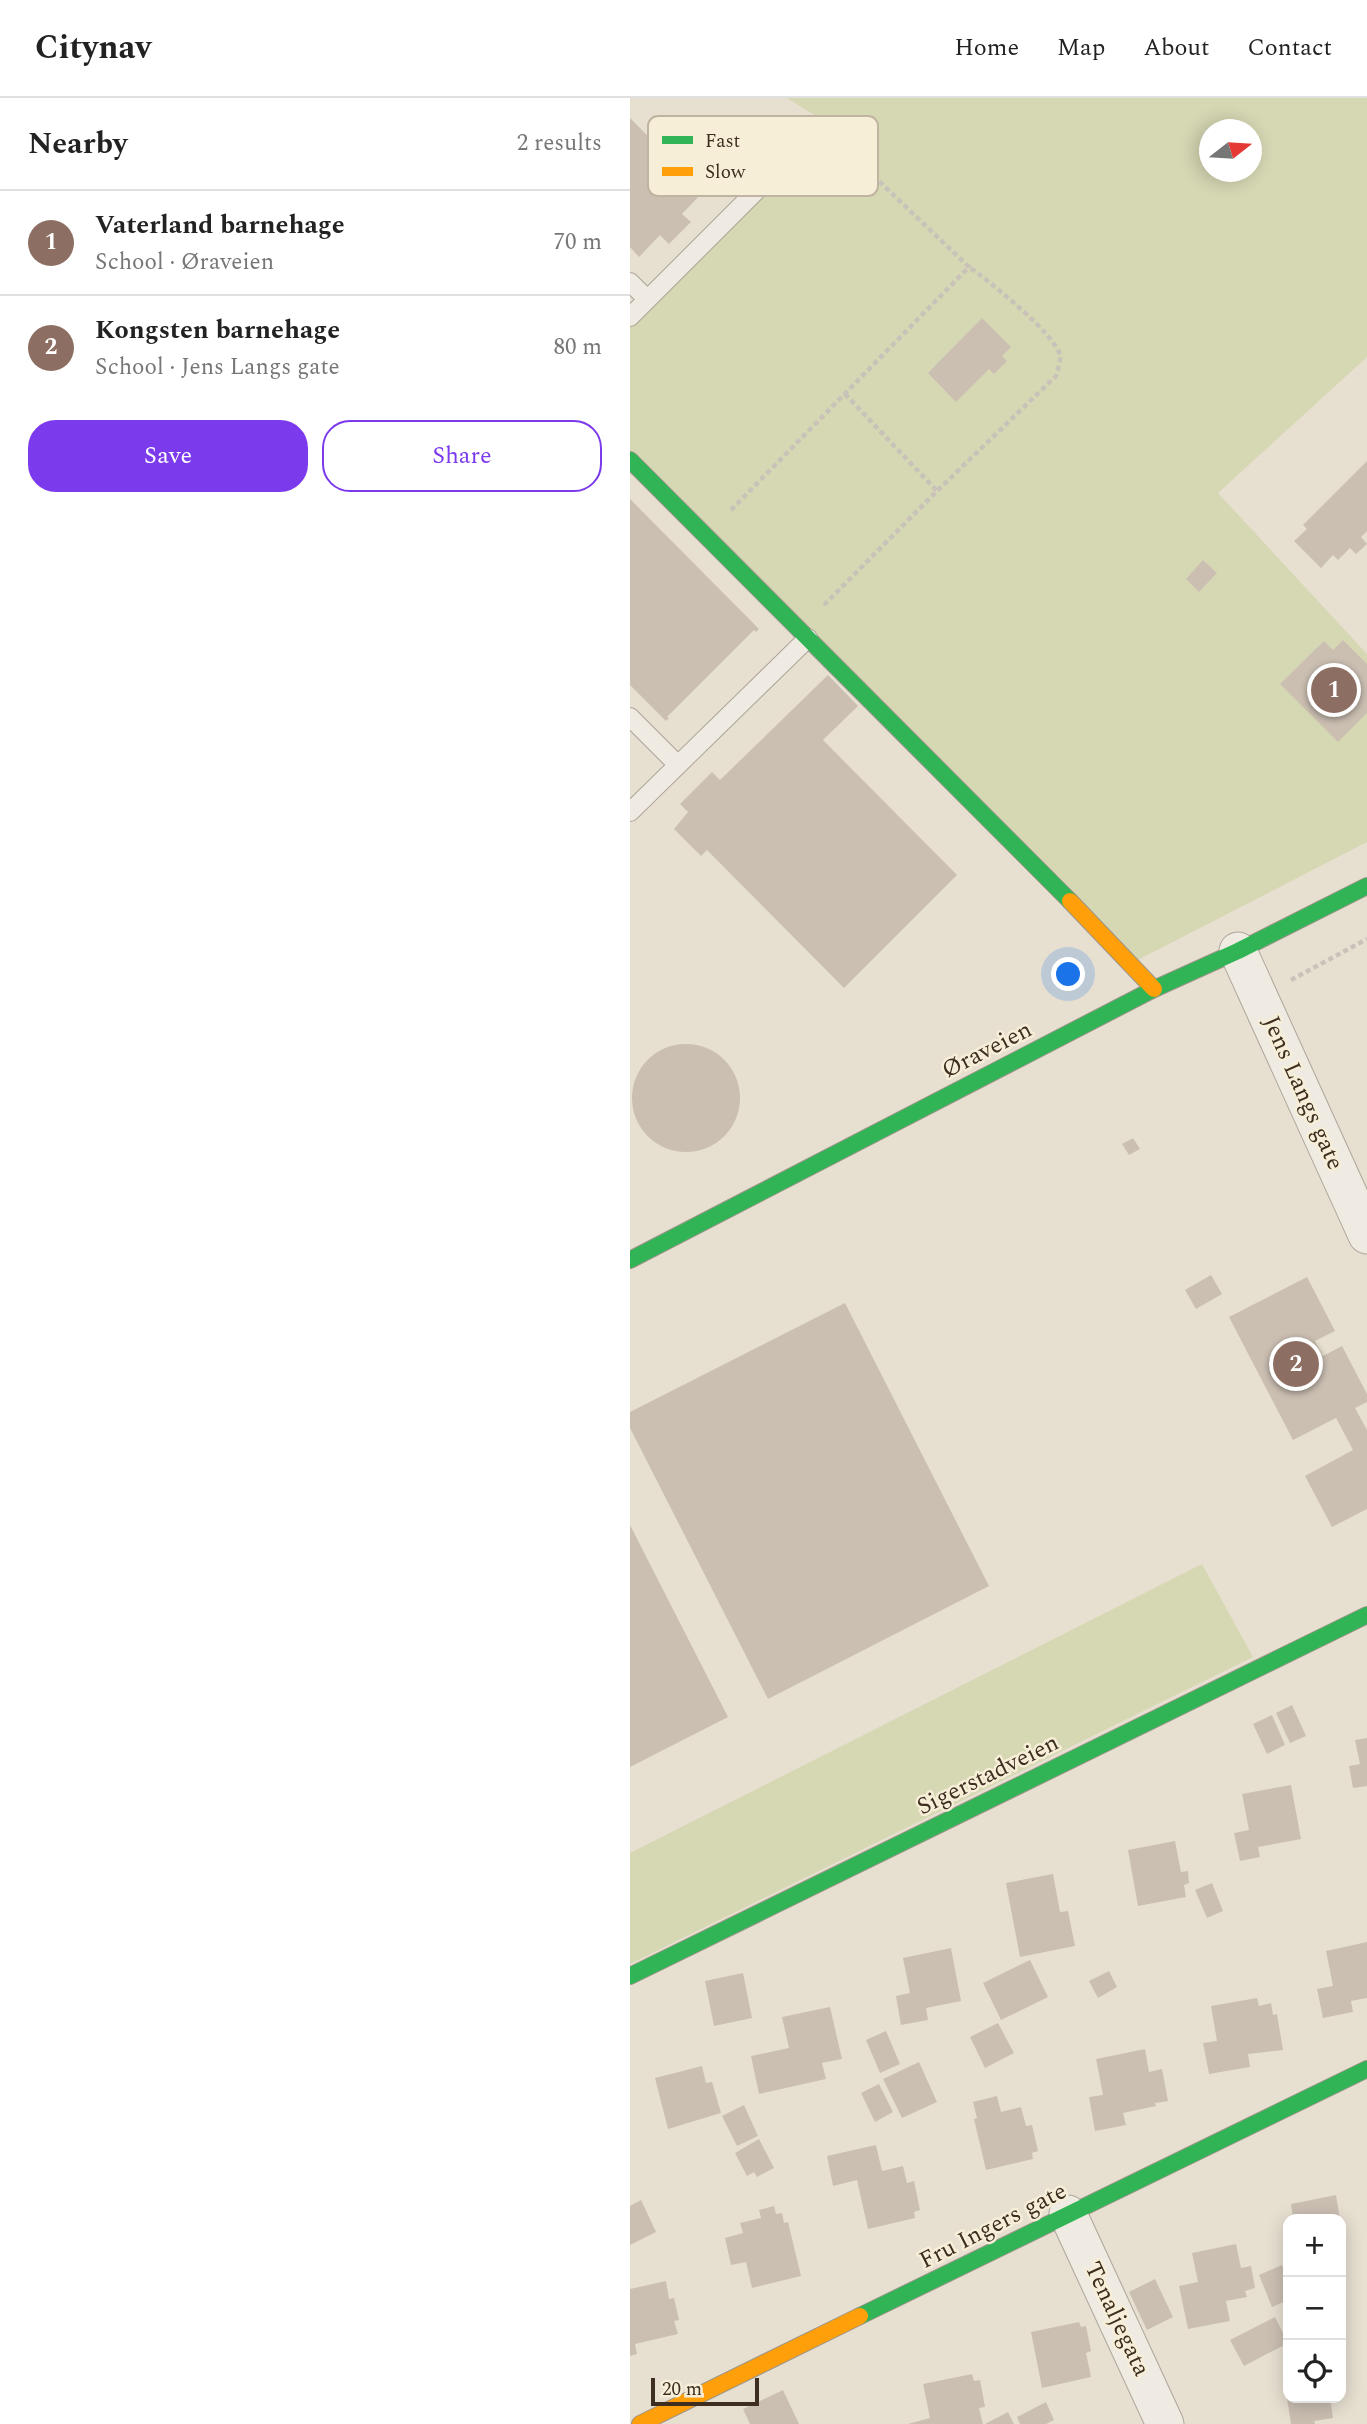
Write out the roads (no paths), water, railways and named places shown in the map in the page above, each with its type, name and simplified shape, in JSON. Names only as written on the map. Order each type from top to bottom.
[{"type":"street","points":[[630,460],[1154,989]]},
{"type":"street","name":"Øraveien","points":[[630,1260],[1154,989],[1238,951],[1367,886]]},
{"type":"street","name":"Jens Langs gate","points":[[1238,951],[1367,1235]]},
{"type":"street","name":"Sigerstadveien","points":[[630,1976],[1367,1615]]},
{"type":"street","name":"Fru Ingers gate","points":[[640,2424],[1367,2069]]},
{"type":"street","name":"Tenaljegata","points":[[1068,2214],[1165,2424]]},
{"type":"lane","points":[[630,317],[751,196]]},
{"type":"lane","points":[[630,282],[647,299]]},
{"type":"lane","points":[[630,812],[803,634]]},
{"type":"lane","points":[[630,717],[678,765]]},
{"type":"place","name":"Vaterland barnehage","points":[[1334,690]]},
{"type":"place","name":"Kongsten barnehage","points":[[1296,1364]]}]
